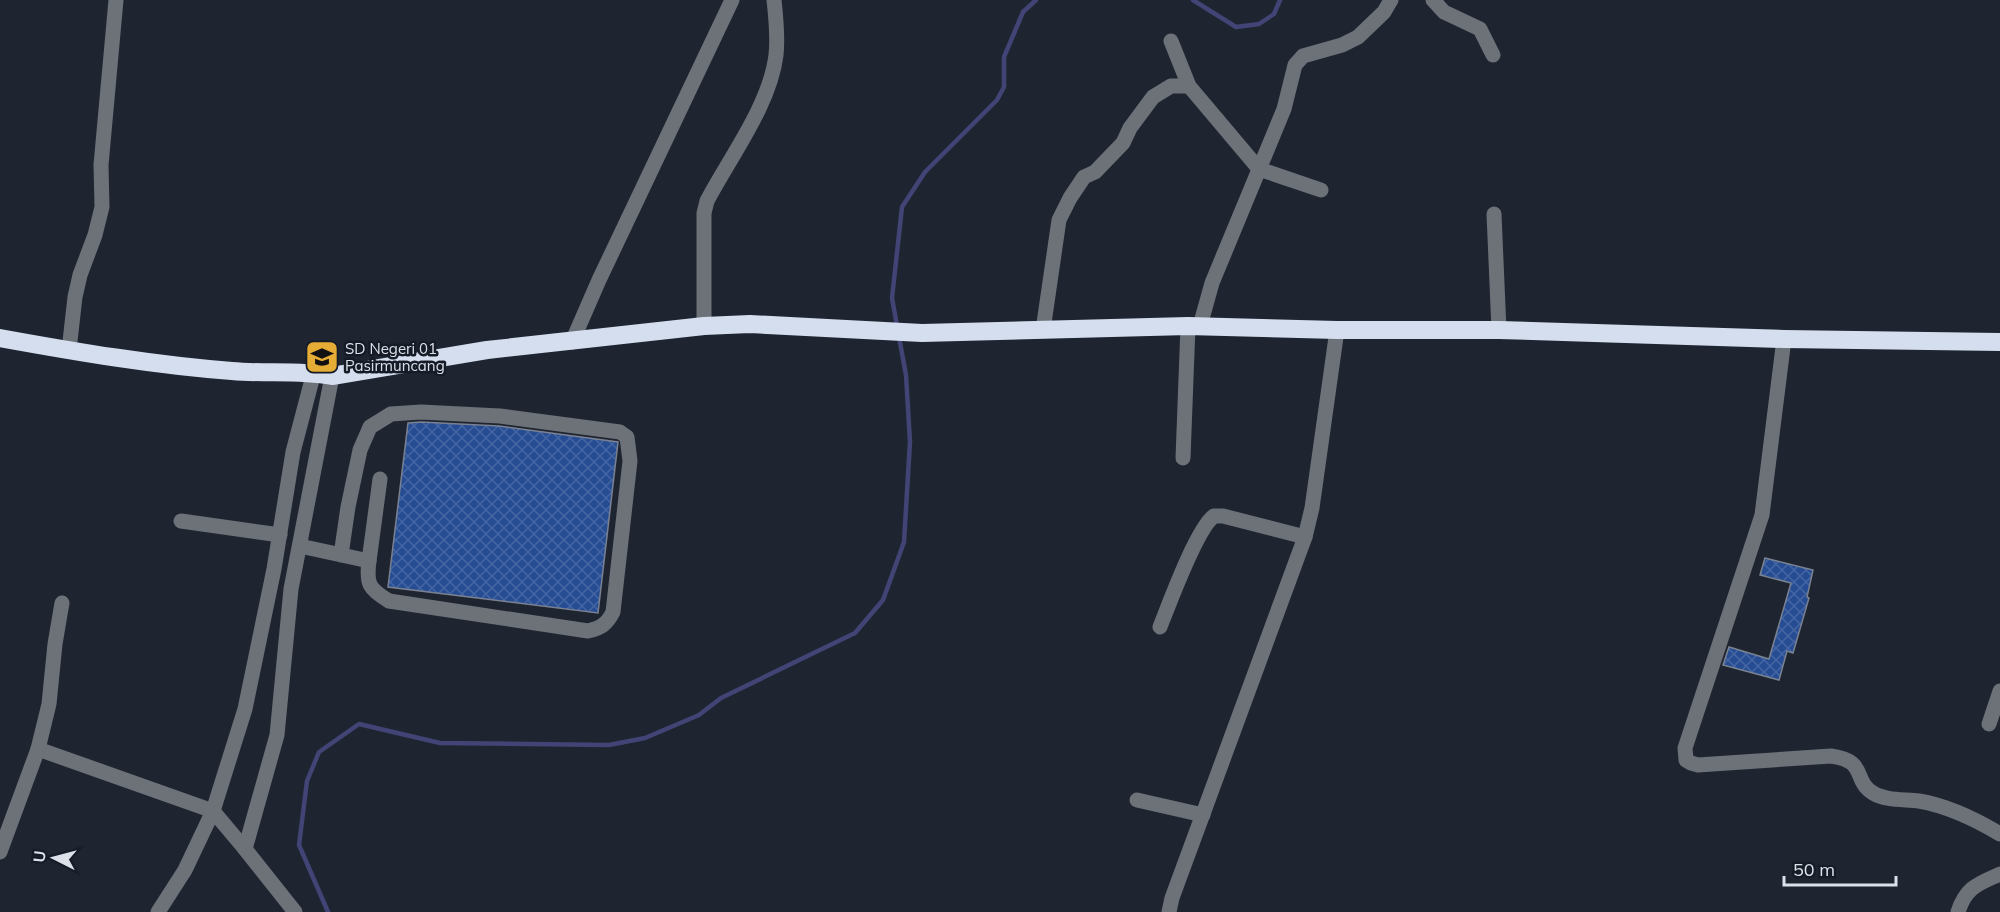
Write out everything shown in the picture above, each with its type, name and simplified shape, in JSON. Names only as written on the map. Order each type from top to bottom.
[{"type":"highway","points":[[0,338],[173,365],[234,371],[323,374],[487,350],[704,326],[750,324],[922,333],[1194,326],[1337,330],[1498,330],[1784,339],[2000,342]]},
{"type":"street","points":[[69,350],[80,275],[95,235],[102,207],[101,165],[116,0]]},
{"type":"street","points":[[572,342],[732,0]]},
{"type":"street","points":[[704,326],[702,235],[704,213],[711,194],[755,117],[772,72],[777,38],[774,0]]},
{"type":"street","points":[[1183,459],[1194,326],[1284,109],[1296,65],[1303,56],[1342,45],[1358,37],[1384,12],[1391,0]]},
{"type":"street","points":[[1433,0],[1444,12],[1480,29],[1493,56]]},
{"type":"street","points":[[1171,41],[1189,86],[1259,169],[1321,190]]},
{"type":"street","points":[[1043,330],[1059,220],[1070,198],[1084,177],[1095,172],[1123,143],[1130,128],[1153,97],[1172,87],[1189,86]]},
{"type":"street","points":[[1494,214],[1498,330]]},
{"type":"street","points":[[1169,912],[1172,898],[1305,537],[1312,508],[1337,330]]},
{"type":"street","points":[[1784,339],[1762,515],[1685,748],[1686,760],[1698,765],[1840,757],[1854,764],[1868,789],[1874,793],[1941,806],[2000,834]]},
{"type":"street","points":[[158,912],[185,870],[213,811],[250,689],[280,535],[293,452],[323,374]]},
{"type":"street","points":[[245,849],[277,735],[291,589],[300,546],[323,374]]},
{"type":"street","points":[[341,555],[360,450],[370,427],[391,414],[422,412],[500,416],[620,432],[627,437],[630,461],[613,612],[608,622],[600,628],[588,631],[389,601],[374,592],[367,579],[380,478]]},
{"type":"street","points":[[1160,627],[1204,527],[1214,516],[1223,516],[1305,537]]},
{"type":"street","points":[[181,521],[280,535]]},
{"type":"street","points":[[300,546],[369,561]]},
{"type":"street","points":[[0,852],[38,749],[49,704],[62,603]]},
{"type":"street","points":[[1989,724],[2000,691]]},
{"type":"street","points":[[38,749],[213,811],[295,912]]},
{"type":"street","points":[[1137,800],[1203,815]]},
{"type":"street","points":[[1958,912],[1963,898],[1970,890],[2000,874]]},
{"type":"building","points":[[408,423],[499,426],[618,442],[598,613],[388,587]]},
{"type":"building","points":[[1765,558],[1813,570],[1807,597],[1809,598],[1793,653],[1787,651],[1779,680],[1723,665],[1729,647],[1769,659],[1791,583],[1760,575]]},
{"type":"waterway","points":[[897,326],[892,298],[902,207],[925,172],[997,100],[1004,87],[1004,57],[1023,12],[1036,0]]},
{"type":"waterway","points":[[1193,0],[1236,27],[1259,24],[1274,14],[1280,0]]},
{"type":"waterway","points":[[328,912],[299,845],[307,781],[319,752],[359,724],[440,743],[609,745],[645,738],[699,715],[721,698],[855,633],[883,600],[904,542],[910,442],[906,375],[899,337]]},
{"type":"place","name":"SD Negeri 01 Pasirmuncang","points":[[322,357]]}]
